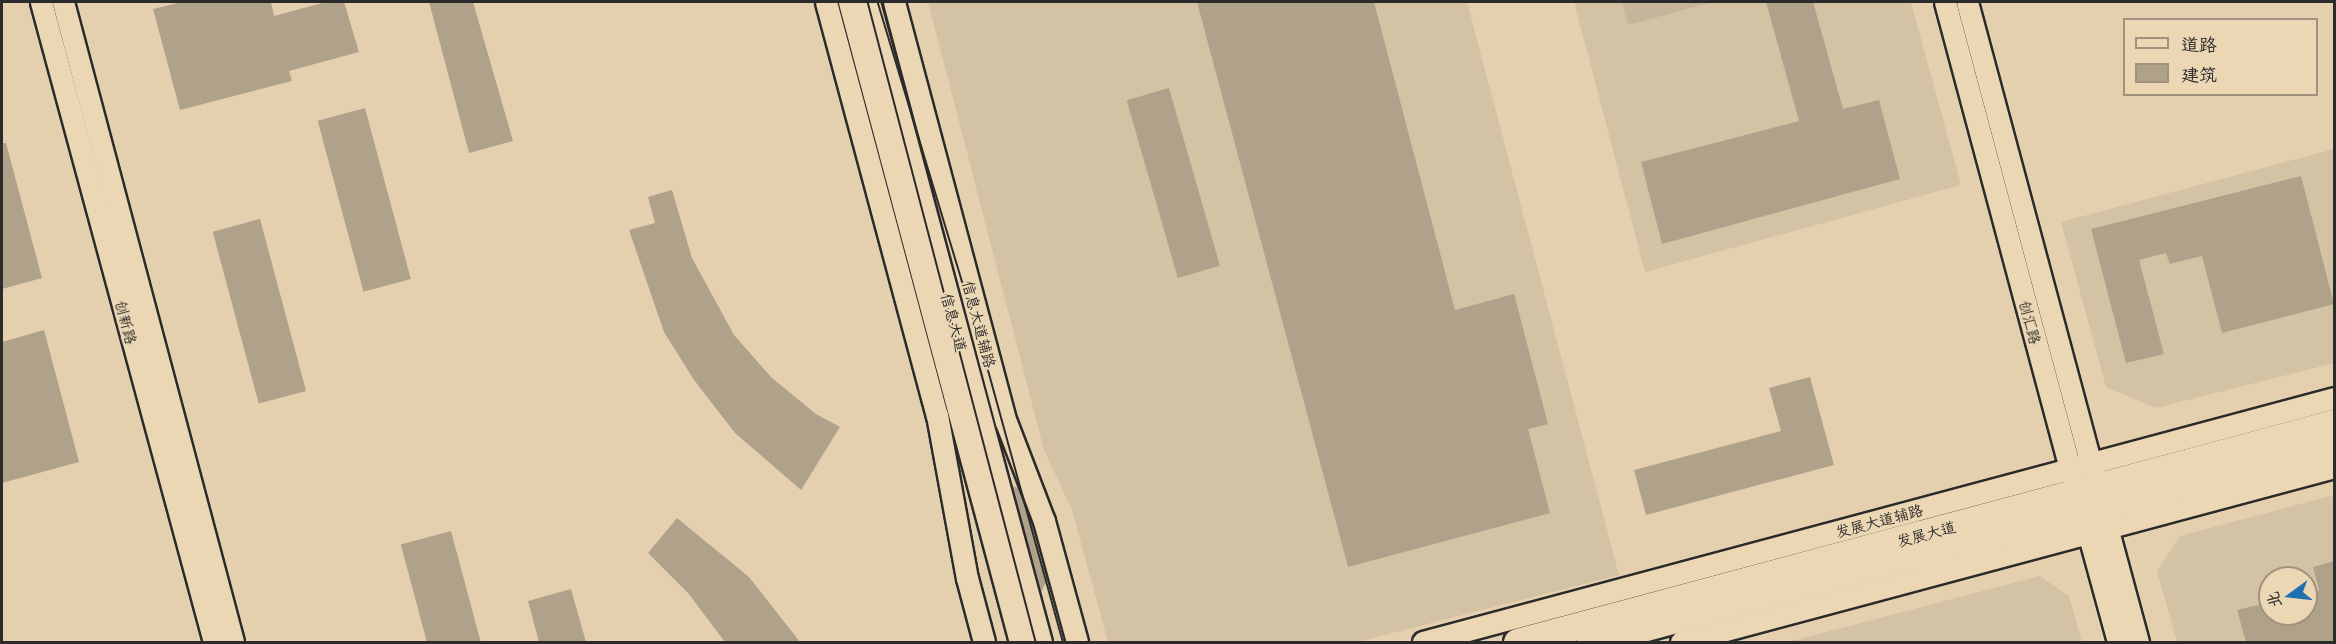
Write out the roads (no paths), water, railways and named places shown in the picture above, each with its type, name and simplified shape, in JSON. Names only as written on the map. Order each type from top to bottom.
[{"type":"main road","name":"发展大道","points":[[1590,642],[2089,499],[2334,423]]},
{"type":"main road","name":"发展大道","points":[[1517,642],[2089,499],[2334,443]]},
{"type":"street","name":"创新路","points":[[41,2],[214,642]]},
{"type":"street","name":"创新路","points":[[63,2],[233,642]]},
{"type":"street","points":[[826,2],[937,415],[967,578],[984,642]]},
{"type":"street","name":"信息大道","points":[[849,2],[1020,642]]},
{"type":"street","name":"信息大道","points":[[869,2],[1041,642]]},
{"type":"street","name":"信息大道辅路","points":[[894,2],[1006,422],[1044,521],[1077,642]]},
{"type":"street","name":"创汇路","points":[[1945,2],[2089,499],[2138,642]]},
{"type":"street","name":"创汇路","points":[[1966,2],[2089,499],[2118,642]]},
{"type":"street","name":"发展大道辅路","points":[[1681,642],[2089,499],[2334,398]]},
{"type":"street","name":"发展大道辅路","points":[[1423,642],[2089,499],[2334,467]]},
{"type":"tram line","points":[[868,2],[1036,642]]},
{"type":"tram line","points":[[878,2],[982,347],[1063,642]]}]
